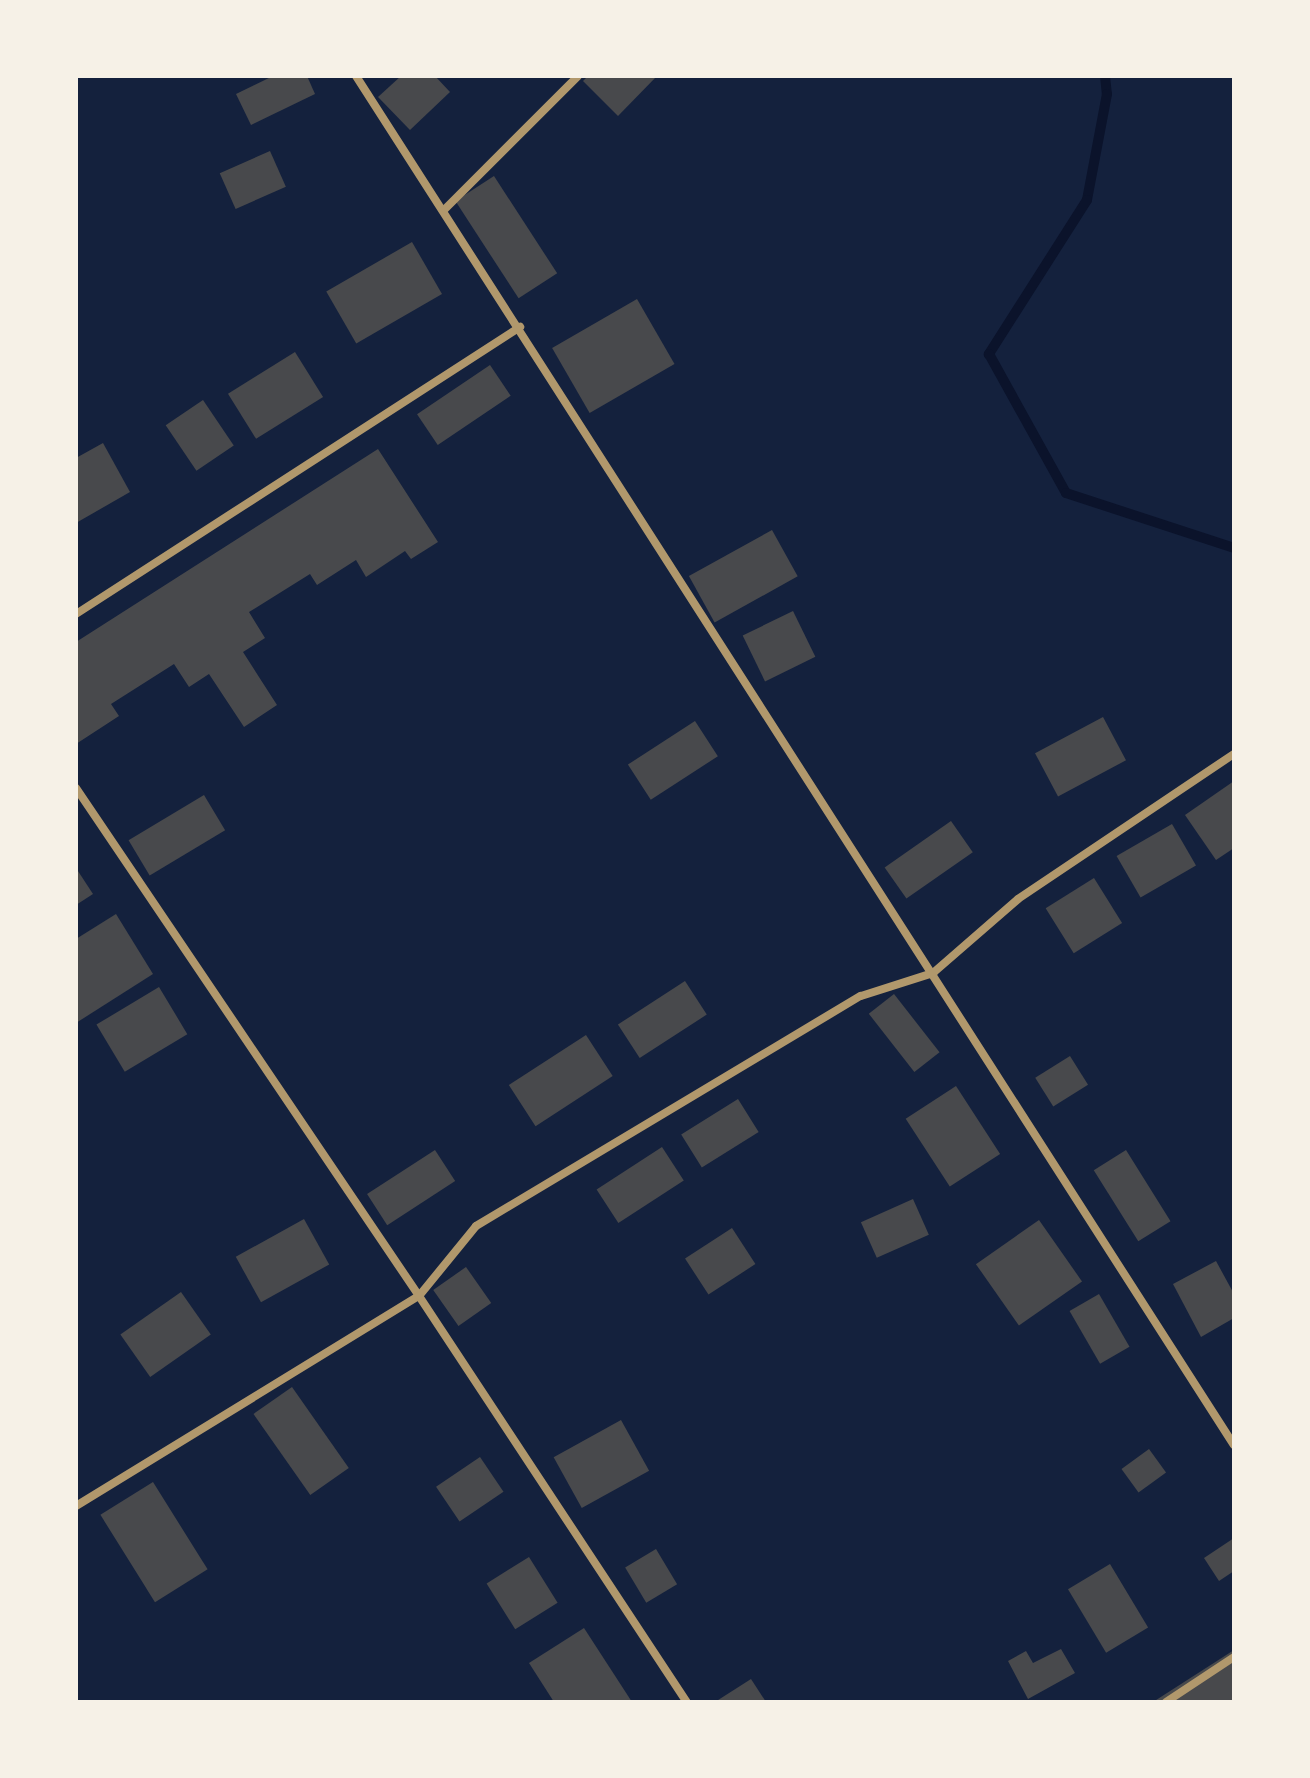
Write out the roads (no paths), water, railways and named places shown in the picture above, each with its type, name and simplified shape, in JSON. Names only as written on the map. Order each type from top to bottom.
[{"type":"street","points":[[356,76],[445,209],[1234,1445]]},
{"type":"street","points":[[445,209],[578,76]]},
{"type":"street","points":[[76,614],[520,327]]},
{"type":"street","points":[[76,1506],[419,1296],[476,1226],[861,996],[933,973],[1018,899],[1234,754]]},
{"type":"street","points":[[76,788],[419,1296],[687,1702]]},
{"type":"street","points":[[1166,1702],[1234,1657]]},
{"type":"waterway","points":[[1105,76],[1107,94],[1087,200],[989,354],[1066,493],[1234,548]]}]
